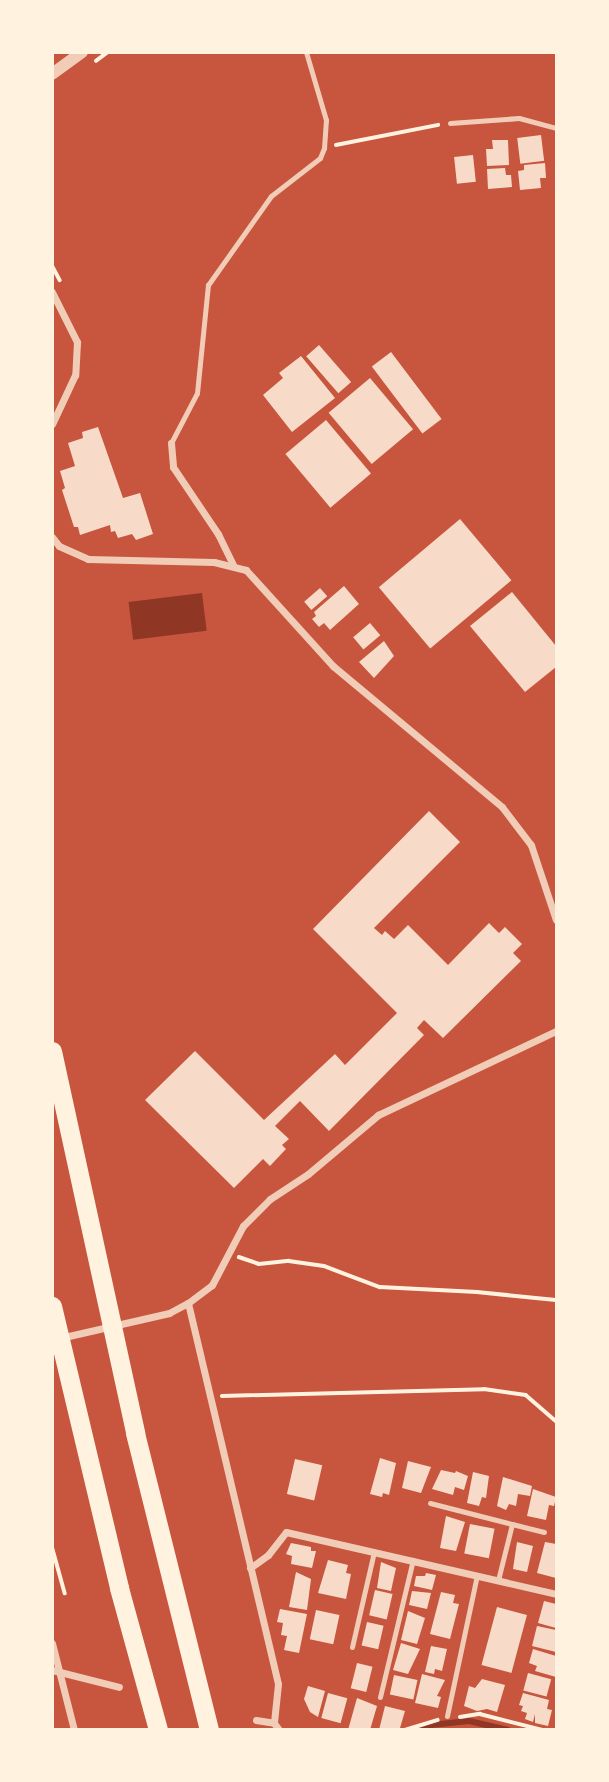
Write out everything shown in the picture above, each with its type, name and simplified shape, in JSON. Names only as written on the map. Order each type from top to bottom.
[{"type":"highway","points":[[52,1051],[138,1446],[209,1730]]},
{"type":"highway","points":[[52,1307],[119,1588],[158,1730]]},
{"type":"street","points":[[52,74],[82,52]]},
{"type":"street","points":[[52,292],[77,342],[75,375],[52,424]]},
{"type":"street","points":[[171,443],[173,467],[218,534],[233,565]]},
{"type":"street","points":[[52,537],[59,547],[88,559],[233,565],[246,570],[333,666],[502,807],[531,845],[556,920]]},
{"type":"street","points":[[52,1340],[169,1313],[188,1303],[212,1285],[243,1226],[270,1199],[308,1174],[378,1115],[556,1031]]},
{"type":"street","points":[[188,1303],[208,1397],[278,1684],[276,1726],[256,1720]]},
{"type":"street","points":[[250,1568],[268,1555],[286,1532],[556,1594]]},
{"type":"street","points":[[52,1643],[56,1671],[74,1730]]},
{"type":"street","points":[[56,1671],[119,1687]]},
{"type":"lane","points":[[171,443],[197,393],[208,285],[271,196],[320,158],[324,148],[326,120],[306,52]]},
{"type":"lane","points":[[450,123],[519,118],[556,128]]},
{"type":"lane","points":[[430,1503],[544,1532]]},
{"type":"lane","points":[[498,1580],[512,1524]]},
{"type":"lane","points":[[352,1647],[374,1552]]},
{"type":"lane","points":[[380,1697],[413,1560]]},
{"type":"lane","points":[[449,1717],[477,1575]]},
{"type":"path","points":[[324,148],[450,123]]},
{"type":"path","points":[[231,1253],[259,1264],[289,1261],[324,1266],[380,1287],[477,1292],[556,1300]]},
{"type":"path","points":[[208,1397],[484,1389],[526,1395],[556,1421]]},
{"type":"path","points":[[52,1546],[65,1593]]},
{"type":"path","points":[[449,1717],[480,1714],[543,1730]]},
{"type":"path","points":[[405,1730],[439,1720]]},
{"type":"shaded area","points":[[202,593],[207,631],[133,640],[129,602]]},
{"type":"building","points":[[541,135],[544,161],[520,164],[517,138]]},
{"type":"building","points":[[492,140],[508,140],[509,165],[487,166],[486,149],[493,149]]},
{"type":"building","points":[[473,155],[476,182],[457,184],[454,157]]},
{"type":"building","points":[[545,163],[546,178],[540,178],[541,188],[520,190],[518,171],[524,170],[524,165]]},
{"type":"building","points":[[505,168],[506,175],[511,175],[512,187],[488,189],[487,169]]},
{"type":"building","points":[[319,345],[351,382],[338,393],[306,356]]},
{"type":"building","points":[[391,352],[442,419],[422,434],[372,366]]},
{"type":"building","points":[[301,356],[335,398],[292,432],[263,395],[283,378],[279,373]]},
{"type":"building","points":[[370,378],[413,429],[372,464],[329,413]]},
{"type":"building","points":[[326,420],[371,474],[330,508],[285,454]]},
{"type":"building","points":[[98,427],[123,498],[140,493],[153,534],[136,540],[132,534],[118,538],[115,531],[111,532],[110,525],[80,535],[78,527],[74,527],[62,490],[65,488],[60,471],[75,466],[68,443],[83,438],[82,432]]},
{"type":"building","points":[[460,519],[511,580],[430,648],[379,587]]},
{"type":"building","points":[[344,586],[359,604],[330,630],[324,623],[319,627],[312,619],[316,616],[314,612]]},
{"type":"building","points":[[320,588],[327,596],[311,610],[304,602]]},
{"type":"building","points":[[512,592],[556,646],[556,667],[525,692],[470,626]]},
{"type":"building","points":[[370,623],[380,635],[363,649],[353,637]]},
{"type":"building","points":[[384,641],[394,656],[374,678],[359,662]]},
{"type":"building","points":[[429,811],[460,842],[374,928],[382,935],[385,931],[394,939],[408,925],[448,965],[489,923],[499,933],[505,927],[522,944],[513,953],[521,961],[443,1038],[424,1020],[417,1028],[424,1035],[329,1131],[300,1101],[275,1126],[289,1139],[282,1145],[286,1149],[270,1166],[263,1159],[234,1188],[145,1100],[195,1051],[264,1120],[335,1054],[345,1065],[397,1013],[313,929]]},
{"type":"building","points":[[380,1458],[396,1463],[389,1495],[383,1493],[382,1497],[370,1494]]},
{"type":"building","points":[[295,1459],[322,1465],[314,1500],[287,1494]]},
{"type":"building","points":[[408,1461],[431,1467],[421,1493],[402,1488]]},
{"type":"building","points":[[441,1470],[456,1471],[468,1476],[464,1490],[455,1487],[453,1495],[432,1489]]},
{"type":"building","points":[[473,1472],[489,1476],[486,1498],[482,1497],[479,1506],[467,1503]]},
{"type":"building","points":[[503,1477],[532,1486],[530,1496],[518,1494],[516,1506],[509,1504],[506,1510],[497,1506]]},
{"type":"building","points":[[533,1489],[556,1497],[554,1506],[549,1505],[546,1520],[527,1516]]},
{"type":"building","points":[[446,1516],[465,1522],[456,1551],[440,1548]]},
{"type":"building","points":[[470,1524],[495,1529],[489,1558],[464,1553]]},
{"type":"building","points":[[517,1542],[533,1546],[527,1572],[513,1569]]},
{"type":"building","points":[[545,1542],[556,1544],[556,1578],[537,1573]]},
{"type":"building","points":[[291,1543],[311,1547],[311,1551],[316,1551],[312,1568],[291,1564],[292,1556],[286,1554]]},
{"type":"building","points":[[328,1560],[348,1565],[346,1573],[351,1574],[346,1599],[318,1593]]},
{"type":"building","points":[[381,1562],[396,1568],[391,1591],[377,1588]]},
{"type":"building","points":[[296,1572],[311,1579],[307,1610],[289,1607]]},
{"type":"building","points":[[426,1573],[436,1575],[432,1590],[414,1586],[416,1576],[425,1576]]},
{"type":"building","points":[[375,1590],[393,1594],[387,1619],[369,1615]]},
{"type":"building","points":[[412,1591],[431,1593],[427,1609],[409,1605]]},
{"type":"building","points":[[441,1592],[455,1595],[453,1603],[459,1604],[450,1639],[430,1634]]},
{"type":"building","points":[[544,1601],[556,1604],[556,1628],[538,1623]]},
{"type":"building","points":[[497,1607],[527,1615],[511,1673],[481,1665]]},
{"type":"building","points":[[280,1609],[307,1614],[299,1653],[284,1650],[287,1636],[281,1635],[283,1623],[277,1622]]},
{"type":"building","points":[[316,1610],[339,1615],[333,1644],[310,1639]]},
{"type":"building","points":[[408,1611],[425,1618],[417,1644],[401,1640]]},
{"type":"building","points":[[367,1622],[384,1626],[378,1649],[362,1645]]},
{"type":"building","points":[[537,1626],[556,1630],[556,1652],[532,1646]]},
{"type":"building","points":[[401,1643],[420,1649],[408,1674],[393,1670]]},
{"type":"building","points":[[431,1646],[447,1649],[442,1671],[435,1669],[434,1674],[425,1672]]},
{"type":"building","points":[[533,1649],[556,1656],[556,1677],[535,1671],[537,1666],[529,1663]]},
{"type":"building","points":[[357,1663],[373,1667],[366,1692],[351,1688]]},
{"type":"building","points":[[528,1673],[551,1679],[547,1697],[523,1690]]},
{"type":"building","points":[[422,1674],[445,1680],[437,1696],[441,1697],[438,1708],[415,1703]]},
{"type":"building","points":[[394,1675],[417,1680],[413,1700],[390,1695]]},
{"type":"building","points":[[482,1679],[505,1685],[497,1712],[487,1709],[477,1711],[464,1706],[469,1686],[475,1688]]},
{"type":"building","points":[[308,1686],[325,1691],[318,1717],[310,1712],[304,1699]]},
{"type":"building","points":[[328,1693],[347,1698],[341,1723],[321,1718]]},
{"type":"building","points":[[523,1693],[549,1700],[547,1709],[552,1710],[548,1726],[535,1723],[535,1714],[533,1722],[525,1719],[527,1713],[521,1711],[523,1706],[519,1705]]},
{"type":"building","points":[[357,1698],[377,1706],[370,1730],[348,1730]]},
{"type":"building","points":[[385,1706],[405,1711],[400,1728],[379,1730]]},
{"type":"waterway","points":[[422,1730],[431,1725],[469,1721],[508,1730]]}]
